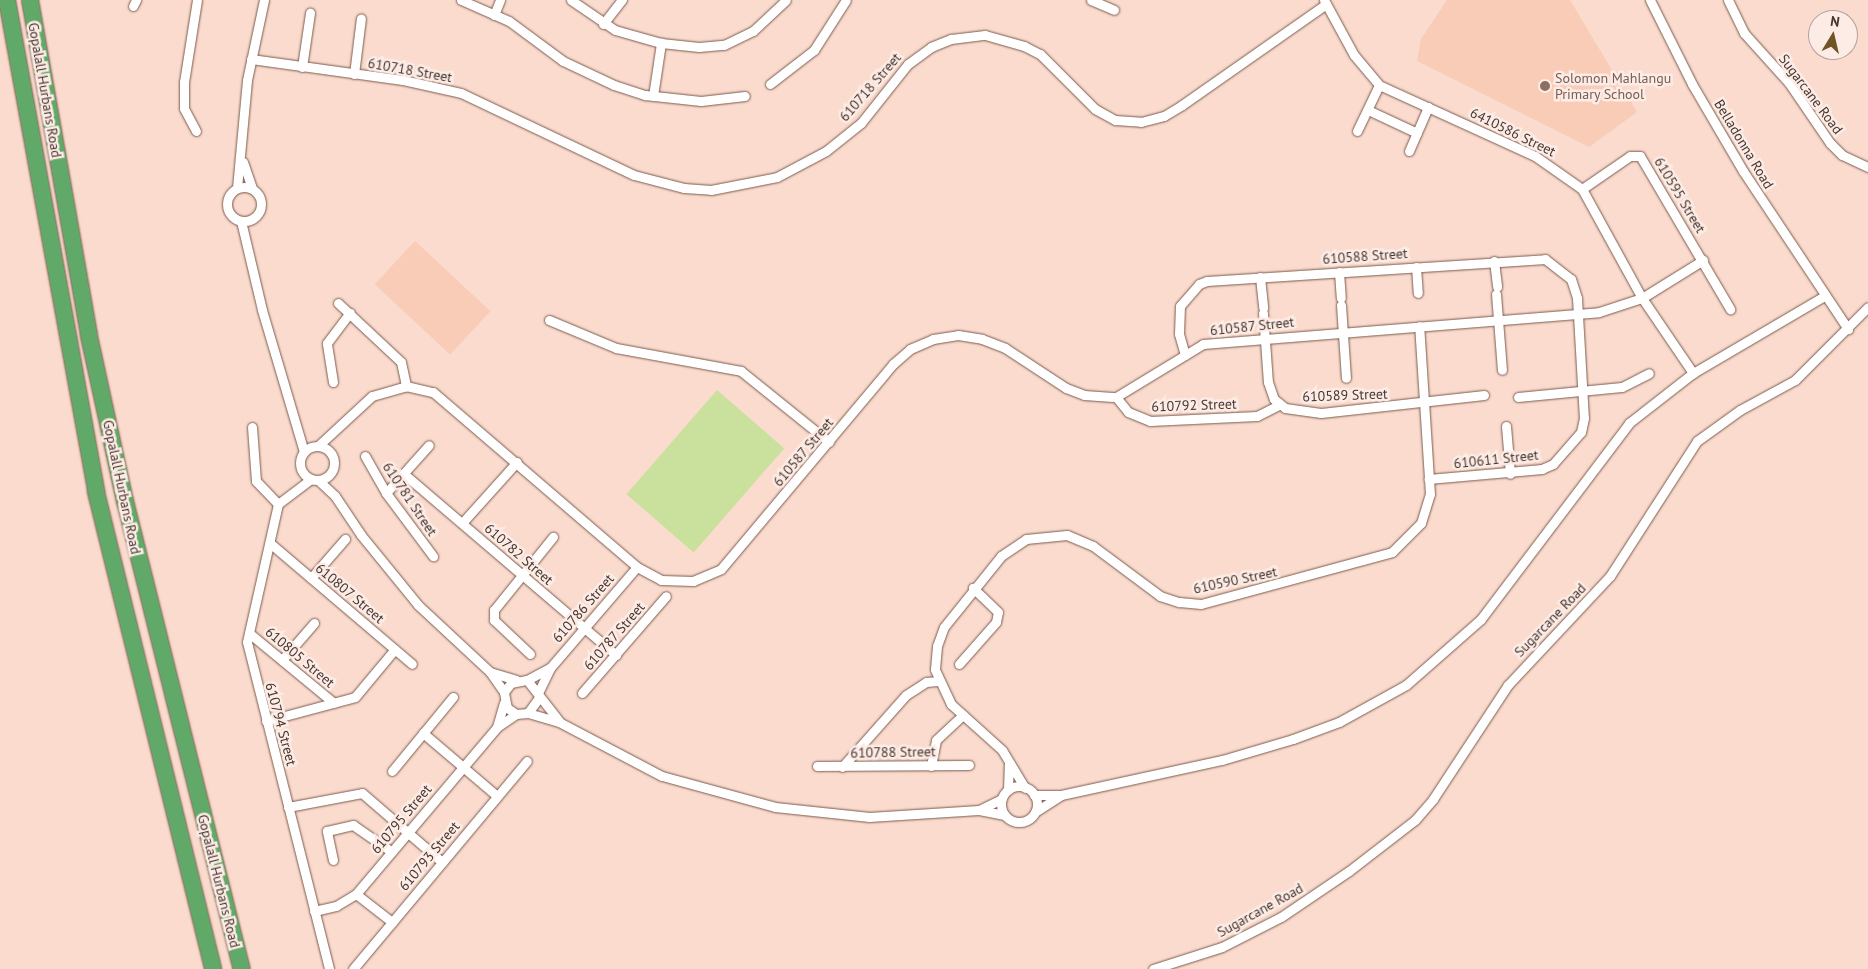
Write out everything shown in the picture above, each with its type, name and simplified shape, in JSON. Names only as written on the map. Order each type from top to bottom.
[{"type":"highway","name":"Gopalall Hurbans Road","points":[[7,0],[97,501],[213,969]]},
{"type":"highway","name":"Gopalall Hurbans Road","points":[[30,0],[89,336],[125,501],[242,969]]},
{"type":"street","points":[[196,131],[184,108],[184,82],[197,0]]},
{"type":"street","points":[[252,220],[241,221],[232,216],[227,206],[229,195],[237,188],[242,161],[251,59],[264,0]]},
{"type":"street","points":[[461,0],[494,15],[563,61],[614,85],[652,96],[701,101],[745,96]]},
{"type":"street","points":[[494,15],[500,0]]},
{"type":"street","points":[[571,0],[603,24],[661,43],[699,48],[724,45],[766,22],[786,0]]},
{"type":"street","points":[[603,24],[622,0]]},
{"type":"street","points":[[770,84],[814,50],[846,0]]},
{"type":"street","points":[[1091,0],[1114,10]]},
{"type":"street","name":"Belladonna Road","points":[[1650,0],[1729,147],[1824,296],[1848,329]]},
{"type":"street","name":"Sugarcane Road","points":[[1728,0],[1744,33],[1789,83],[1830,143],[1842,155],[1868,167]]},
{"type":"street","name":"610718 Street","points":[[251,59],[354,74],[461,93],[634,175],[684,188],[711,190],[777,177],[826,151],[861,123],[908,64],[931,46],[951,39],[984,36],[1024,46],[1040,54],[1095,109],[1115,120],[1141,122],[1182,105],[1325,2]]},
{"type":"street","name":"6410586 Street","points":[[1325,2],[1354,56],[1379,85],[1535,156],[1582,189],[1642,298],[1693,373]]},
{"type":"street","points":[[302,67],[310,13]]},
{"type":"street","points":[[354,74],[361,18]]},
{"type":"street","points":[[652,96],[661,43]]},
{"type":"street","points":[[1357,131],[1379,85]]},
{"type":"street","points":[[1409,151],[1428,107]]},
{"type":"street","points":[[1368,110],[1417,133]]},
{"type":"street","name":"610595 Street","points":[[1582,189],[1630,156],[1640,156],[1703,260],[1730,309]]},
{"type":"street","points":[[242,161],[252,188],[260,196],[262,207],[252,220],[249,247]]},
{"type":"street","points":[[237,188],[252,188]]},
{"type":"street","points":[[241,221],[249,247],[272,347],[299,426],[304,452],[301,469],[292,490]]},
{"type":"street","name":"610588 Street","points":[[1184,355],[1178,317],[1186,297],[1208,281],[1540,258],[1554,264],[1570,280],[1577,313]]},
{"type":"street","name":"610587 Street","points":[[316,446],[372,396],[406,386],[433,392],[446,400],[637,566],[650,576],[675,583],[707,577],[721,569],[893,364],[910,349],[932,339],[958,335],[982,339],[1006,348],[1066,388],[1084,395],[1116,397],[1142,385],[1184,355],[1221,340],[1498,320],[1618,308],[1642,298],[1703,260]]},
{"type":"street","points":[[1494,261],[1502,370]]},
{"type":"street","points":[[1416,267],[1418,292]]},
{"type":"street","points":[[1339,272],[1346,378]]},
{"type":"street","points":[[1260,277],[1268,382],[1279,405]]},
{"type":"street","points":[[1008,790],[1025,788],[1034,795],[1061,795],[1222,760],[1293,739],[1339,722],[1406,685],[1481,619],[1630,423],[1693,373],[1824,296]]},
{"type":"street","points":[[338,303],[401,362],[406,386]]},
{"type":"street","name":"Sugarcane Road","points":[[1153,969],[1222,947],[1281,917],[1349,871],[1415,820],[1434,799],[1508,684],[1610,576],[1697,442],[1740,410],[1795,380],[1868,307]]},
{"type":"street","points":[[333,382],[327,343],[350,313]]},
{"type":"street","name":"610611 Street","points":[[1428,479],[1510,474],[1548,467],[1576,439],[1584,425],[1577,313]]},
{"type":"street","points":[[549,320],[616,348],[741,370],[829,442]]},
{"type":"street","name":"610590 Street","points":[[1025,788],[991,739],[951,704],[938,681],[935,659],[940,634],[973,588],[1008,549],[1026,539],[1055,534],[1093,546],[1170,600],[1201,604],[1392,552],[1421,523],[1429,505],[1419,326]]},
{"type":"street","points":[[1518,397],[1622,387],[1650,373]]},
{"type":"street","name":"610589 Street","points":[[1279,405],[1304,413],[1484,395]]},
{"type":"street","name":"610792 Street","points":[[1116,397],[1128,412],[1150,421],[1257,416],[1279,405]]},
{"type":"street","points":[[299,426],[316,446],[329,451],[334,460],[331,472],[335,496]]},
{"type":"street","points":[[1506,426],[1510,474]]},
{"type":"street","points":[[252,427],[256,481],[278,504],[292,490],[331,472]]},
{"type":"street","points":[[329,451],[335,429]]},
{"type":"street","points":[[386,493],[429,445]]},
{"type":"street","points":[[304,452],[316,446]]},
{"type":"street","name":"610781 Street","points":[[365,456],[386,493],[433,556]]},
{"type":"street","points":[[462,524],[517,462]]},
{"type":"street","points":[[301,469],[335,496],[361,535],[418,605],[490,672],[504,692],[504,702],[497,727]]},
{"type":"street","name":"610782 Street","points":[[404,474],[616,655]]},
{"type":"street","name":"610794 Street","points":[[278,504],[271,544],[249,633],[248,652],[329,969]]},
{"type":"street","points":[[530,654],[493,615],[521,574],[553,537]]},
{"type":"street","points":[[311,578],[345,539]]},
{"type":"street","name":"610807 Street","points":[[271,544],[412,664]]},
{"type":"street","name":"610786 Street","points":[[550,668],[637,566]]},
{"type":"street","points":[[960,664],[996,622],[998,612],[973,588]]},
{"type":"street","name":"610787 Street","points":[[582,693],[666,596]]},
{"type":"street","points":[[282,660],[314,623]]},
{"type":"street","name":"610805 Street","points":[[249,633],[334,704]]},
{"type":"street","points":[[266,721],[334,704],[362,692],[395,650]]},
{"type":"street","points":[[490,672],[516,680],[527,680],[550,668]]},
{"type":"street","points":[[528,713],[538,696],[550,668]]},
{"type":"street","points":[[504,692],[516,680]]},
{"type":"street","points":[[527,680],[560,722]]},
{"type":"street","points":[[842,767],[906,695],[926,682],[938,681]]},
{"type":"street","points":[[392,771],[453,697]]},
{"type":"street","points":[[504,702],[516,714]]},
{"type":"street","points":[[497,727],[516,714],[528,713],[560,722],[662,776],[775,807],[869,817],[978,810],[1005,815],[1021,822],[1061,795]]},
{"type":"street","points":[[931,766],[936,740],[963,715]]},
{"type":"street","name":"610795 Street","points":[[314,911],[336,906],[356,894],[497,727]]},
{"type":"street","points":[[424,733],[497,796]]},
{"type":"street","name":"610793 Street","points":[[353,969],[527,761]]},
{"type":"street","points":[[978,810],[1002,799],[1008,790],[1009,763]]},
{"type":"street","name":"610788 Street","points":[[817,766],[969,765]]},
{"type":"street","points":[[288,807],[362,793],[442,862]]},
{"type":"street","points":[[1034,795],[1035,812]]},
{"type":"street","points":[[1002,799],[1005,815]]},
{"type":"street","points":[[333,860],[327,831],[353,825],[392,852]]},
{"type":"street","points":[[356,894],[392,922]]},
{"type":"shaded area","name":"Solomon Mahlangu Primary School","points":[[1447,0],[1570,0],[1637,112],[1589,147],[1417,61],[1421,39]]},
{"type":"shaded area","points":[[415,241],[490,311],[450,354],[375,284]]},
{"type":"green space","points":[[717,390],[784,448],[694,553],[626,494]]},
{"type":"place","name":"Solomon Mahlangu Primary School","points":[[1545,86]]}]
